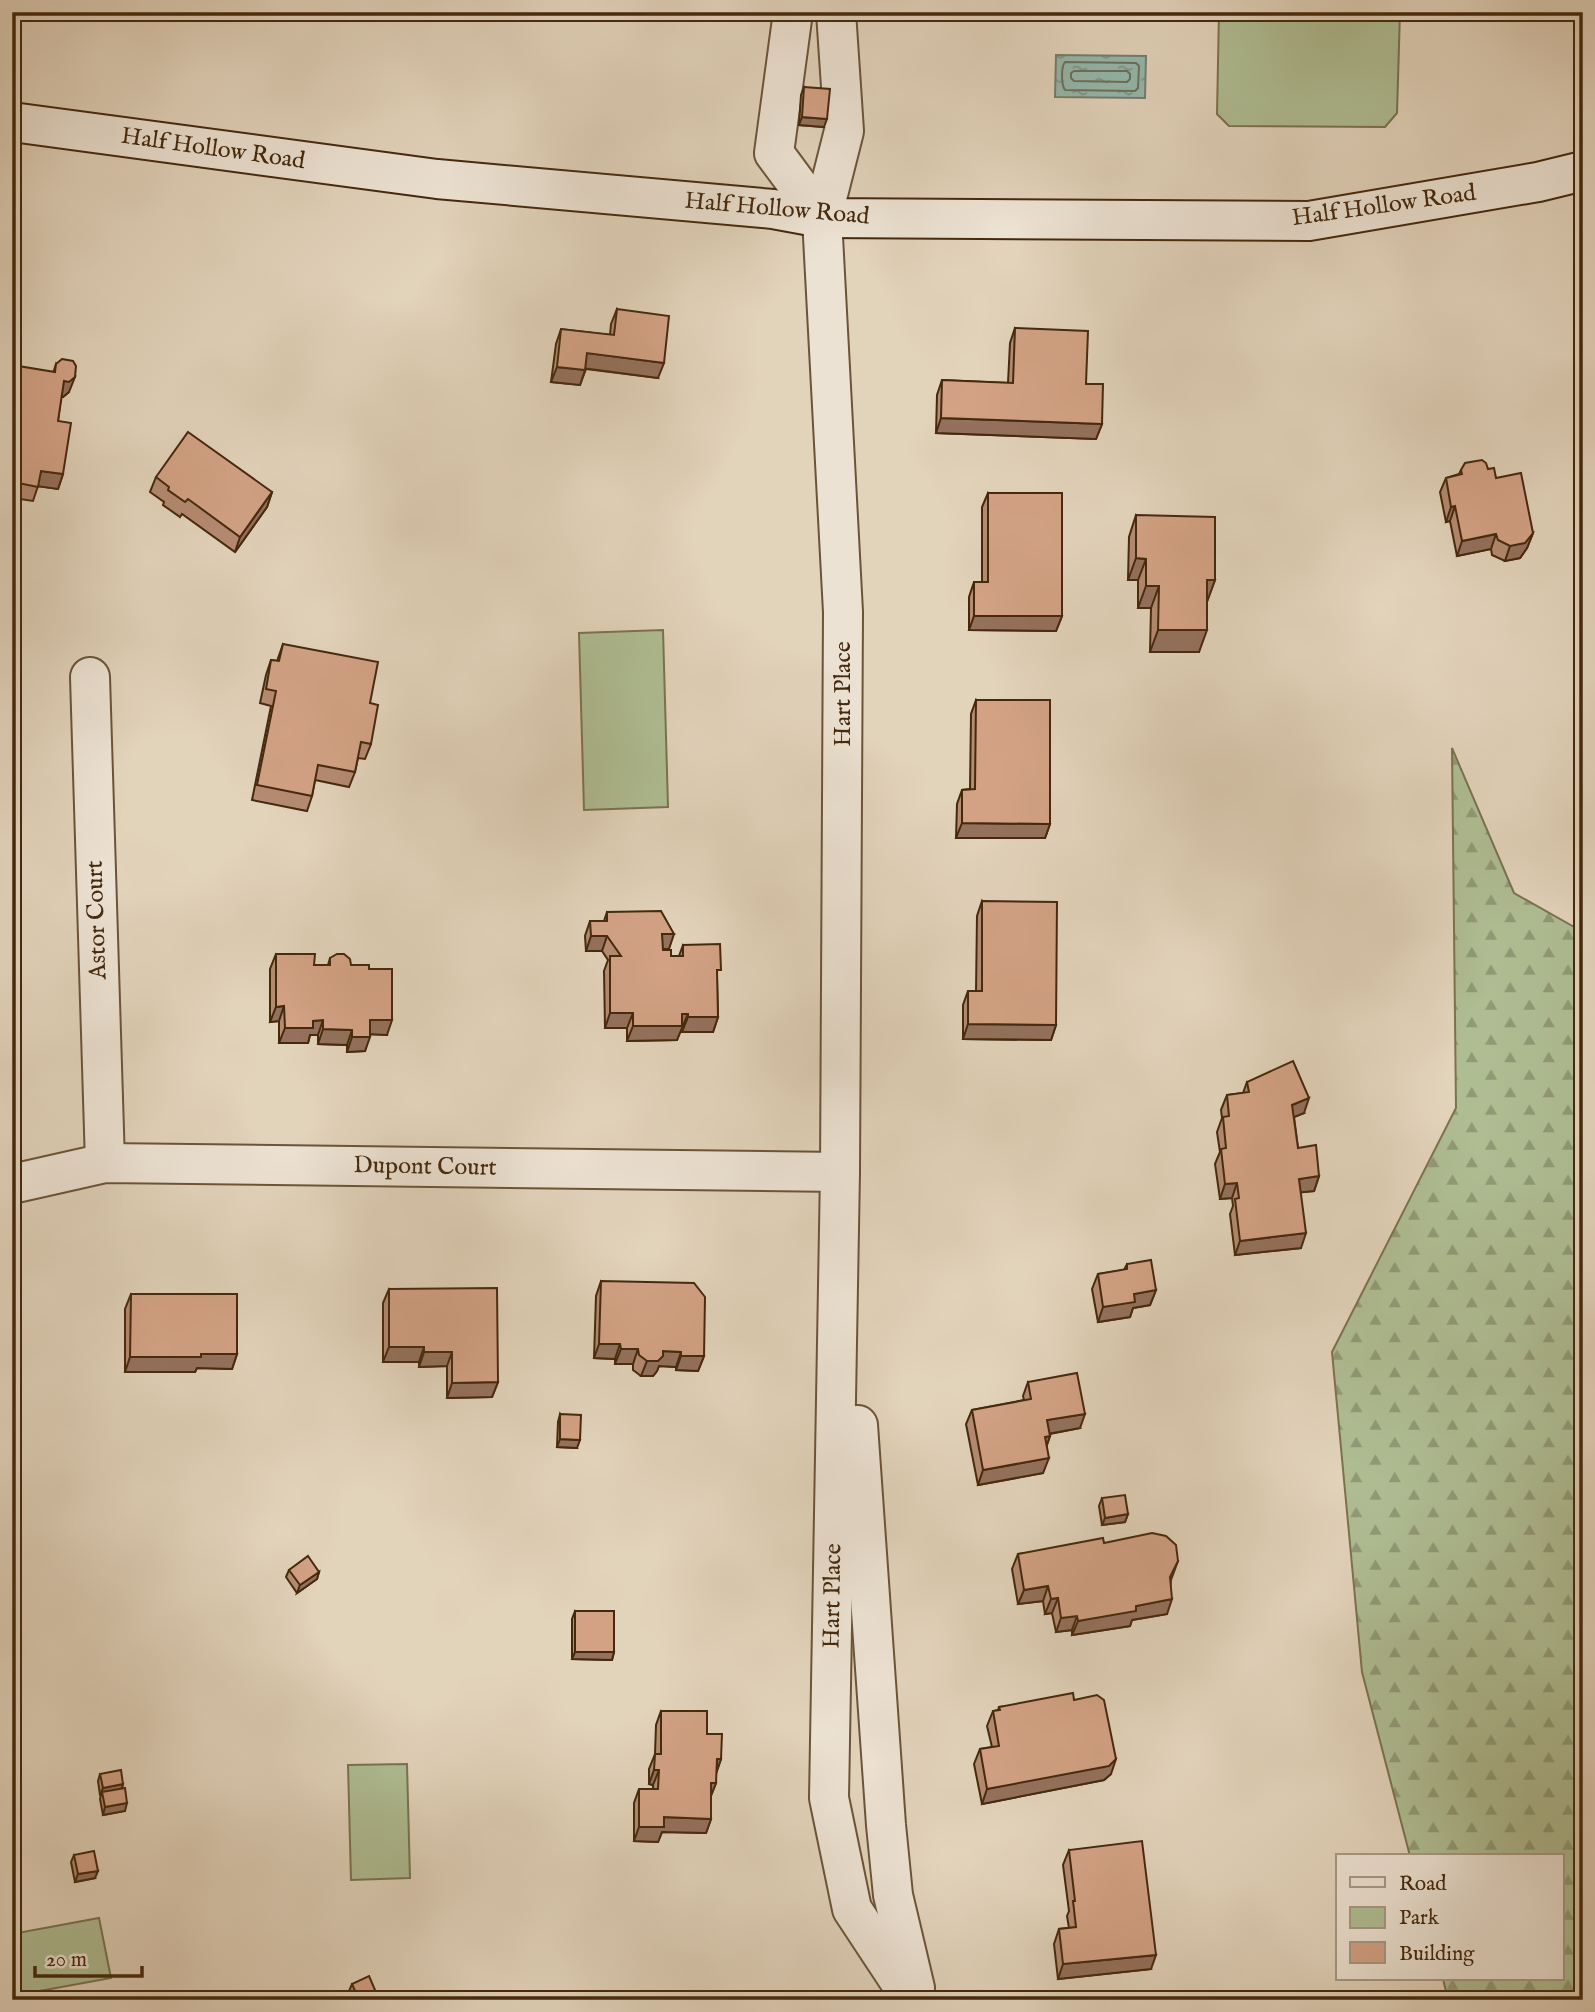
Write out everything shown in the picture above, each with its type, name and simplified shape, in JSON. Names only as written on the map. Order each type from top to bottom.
[{"type":"street","points":[[793,12],[774,153],[822,218]]},
{"type":"street","name":"Hart Place","points":[[836,12],[844,131],[822,218],[843,612],[840,1172],[829,1798],[852,1909],[912,2000]]},
{"type":"street","name":"Half Hollow Road","points":[[12,122],[437,179],[774,209],[822,218],[1309,221],[1538,183],[1583,171]]},
{"type":"street","name":"Astor Court","points":[[90,677],[105,1163]]},
{"type":"street","name":"Dupont Court","points":[[12,1184],[105,1163],[840,1172]]},
{"type":"street","name":"Hart Place","points":[[840,1172],[886,1825],[893,1895],[918,2000]]},
{"type":"green space","points":[[1219,12],[1400,12],[1397,113],[1385,127],[1229,126],[1217,114]]},
{"type":"green space","points":[[663,630],[668,807],[584,810],[579,633]]},
{"type":"green space","points":[[1452,748],[1514,893],[1583,932],[1583,2000],[1448,2000],[1443,1980],[1564,1980],[1564,1854],[1409,1854],[1362,1672],[1332,1352],[1456,1108]]},
{"type":"green space","points":[[407,1764],[410,1878],[351,1880],[348,1765]]},
{"type":"green space","points":[[99,1918],[111,1978],[12,1996],[12,1934]]},
{"type":"water","points":[[1056,55],[1146,56],[1145,98],[1055,97]]},
{"type":"building","points":[[804,87],[830,89],[827,119],[802,117]]},
{"type":"building","points":[[617,309],[669,316],[664,363],[587,353],[585,370],[557,367],[561,329],[614,335]]},
{"type":"building","points":[[1015,328],[1088,331],[1086,384],[1103,384],[1102,424],[941,418],[942,380],[1013,383]]},
{"type":"building","points":[[62,359],[73,361],[76,366],[75,377],[69,382],[64,381],[58,421],[71,423],[63,474],[41,471],[38,487],[18,483],[19,478],[12,478],[12,365],[55,372],[56,364]]},
{"type":"building","points":[[188,432],[272,492],[240,537],[188,499],[185,502],[168,490],[169,487],[156,477]]},
{"type":"building","points":[[1482,460],[1488,469],[1494,468],[1496,478],[1521,473],[1533,533],[1525,543],[1510,546],[1498,540],[1496,534],[1462,541],[1455,506],[1451,507],[1446,478],[1462,474],[1465,463]]},
{"type":"building","points":[[988,493],[1062,493],[1062,616],[974,616],[974,582],[988,582]]},
{"type":"building","points":[[1136,515],[1215,517],[1215,580],[1207,580],[1207,630],[1158,630],[1159,586],[1146,586],[1146,559],[1136,558]]},
{"type":"building","points":[[283,644],[378,662],[370,703],[378,705],[371,744],[361,742],[355,772],[318,765],[312,796],[257,785],[276,691],[266,689],[271,660],[279,661]]},
{"type":"building","points":[[976,700],[1050,700],[1050,824],[962,823],[962,790],[975,789]]},
{"type":"building","points":[[982,901],[1057,902],[1056,1025],[968,1024],[968,991],[982,991]]},
{"type":"building","points":[[661,911],[674,934],[662,934],[663,950],[671,950],[671,956],[683,956],[683,945],[720,944],[721,970],[717,970],[718,1017],[688,1017],[688,1014],[682,1014],[682,1026],[633,1026],[633,1013],[610,1013],[610,956],[621,956],[607,936],[591,936],[590,921],[607,921],[607,912]]},
{"type":"building","points":[[276,954],[315,954],[314,965],[330,965],[330,958],[344,954],[350,959],[351,965],[369,965],[369,969],[392,969],[392,1020],[370,1020],[370,1037],[352,1037],[352,1030],[323,1029],[323,1020],[313,1021],[313,1028],[285,1028],[284,1006],[276,1007]]},
{"type":"building","points":[[1293,1061],[1309,1098],[1292,1105],[1298,1148],[1316,1145],[1319,1176],[1299,1179],[1306,1233],[1240,1241],[1235,1199],[1239,1198],[1237,1183],[1225,1184],[1221,1149],[1226,1148],[1223,1117],[1229,1116],[1227,1095],[1249,1092],[1247,1082]]},
{"type":"building","points":[[1151,1260],[1156,1290],[1134,1294],[1135,1302],[1103,1307],[1098,1274],[1127,1269],[1127,1264]]},
{"type":"building","points":[[601,1281],[694,1283],[705,1297],[704,1356],[681,1356],[681,1352],[663,1351],[663,1356],[658,1361],[647,1361],[639,1355],[638,1349],[621,1349],[620,1344],[599,1344]]},
{"type":"building","points":[[497,1288],[498,1382],[452,1383],[452,1352],[424,1352],[424,1347],[389,1347],[389,1289]]},
{"type":"building","points":[[131,1294],[237,1294],[237,1354],[130,1357]]},
{"type":"building","points":[[1077,1373],[1085,1414],[1047,1420],[1050,1436],[1045,1437],[1049,1458],[983,1470],[972,1410],[1031,1399],[1028,1382]]},
{"type":"building","points":[[560,1414],[581,1415],[580,1440],[560,1439]]},
{"type":"building","points":[[1125,1495],[1128,1514],[1105,1518],[1102,1498]]},
{"type":"building","points":[[1152,1533],[1166,1536],[1176,1545],[1178,1561],[1170,1577],[1172,1599],[1136,1606],[1136,1611],[1078,1621],[1077,1616],[1061,1618],[1058,1598],[1051,1599],[1048,1586],[1024,1590],[1018,1554],[1103,1538],[1104,1543]]},
{"type":"building","points":[[308,1556],[319,1572],[300,1585],[289,1570]]},
{"type":"building","points":[[575,1611],[614,1611],[614,1652],[575,1652]]},
{"type":"building","points":[[1073,1693],[1074,1700],[1097,1695],[1104,1700],[1116,1759],[1109,1766],[987,1789],[980,1749],[999,1746],[993,1711],[1000,1710],[999,1707]]},
{"type":"building","points":[[661,1711],[707,1711],[707,1734],[722,1734],[716,1783],[711,1783],[711,1819],[664,1817],[664,1827],[639,1827],[639,1789],[658,1789],[659,1770],[654,1770],[655,1754],[661,1754]]},
{"type":"building","points":[[121,1770],[123,1784],[103,1788],[100,1774]]},
{"type":"building","points":[[125,1788],[127,1803],[105,1807],[102,1792]]},
{"type":"building","points":[[1142,1841],[1156,1955],[1063,1964],[1059,1929],[1076,1927],[1069,1850]]},
{"type":"building","points":[[94,1851],[98,1871],[78,1874],[74,1855]]},
{"type":"building","points":[[369,1976],[378,1997],[359,2000],[352,1984]]}]
